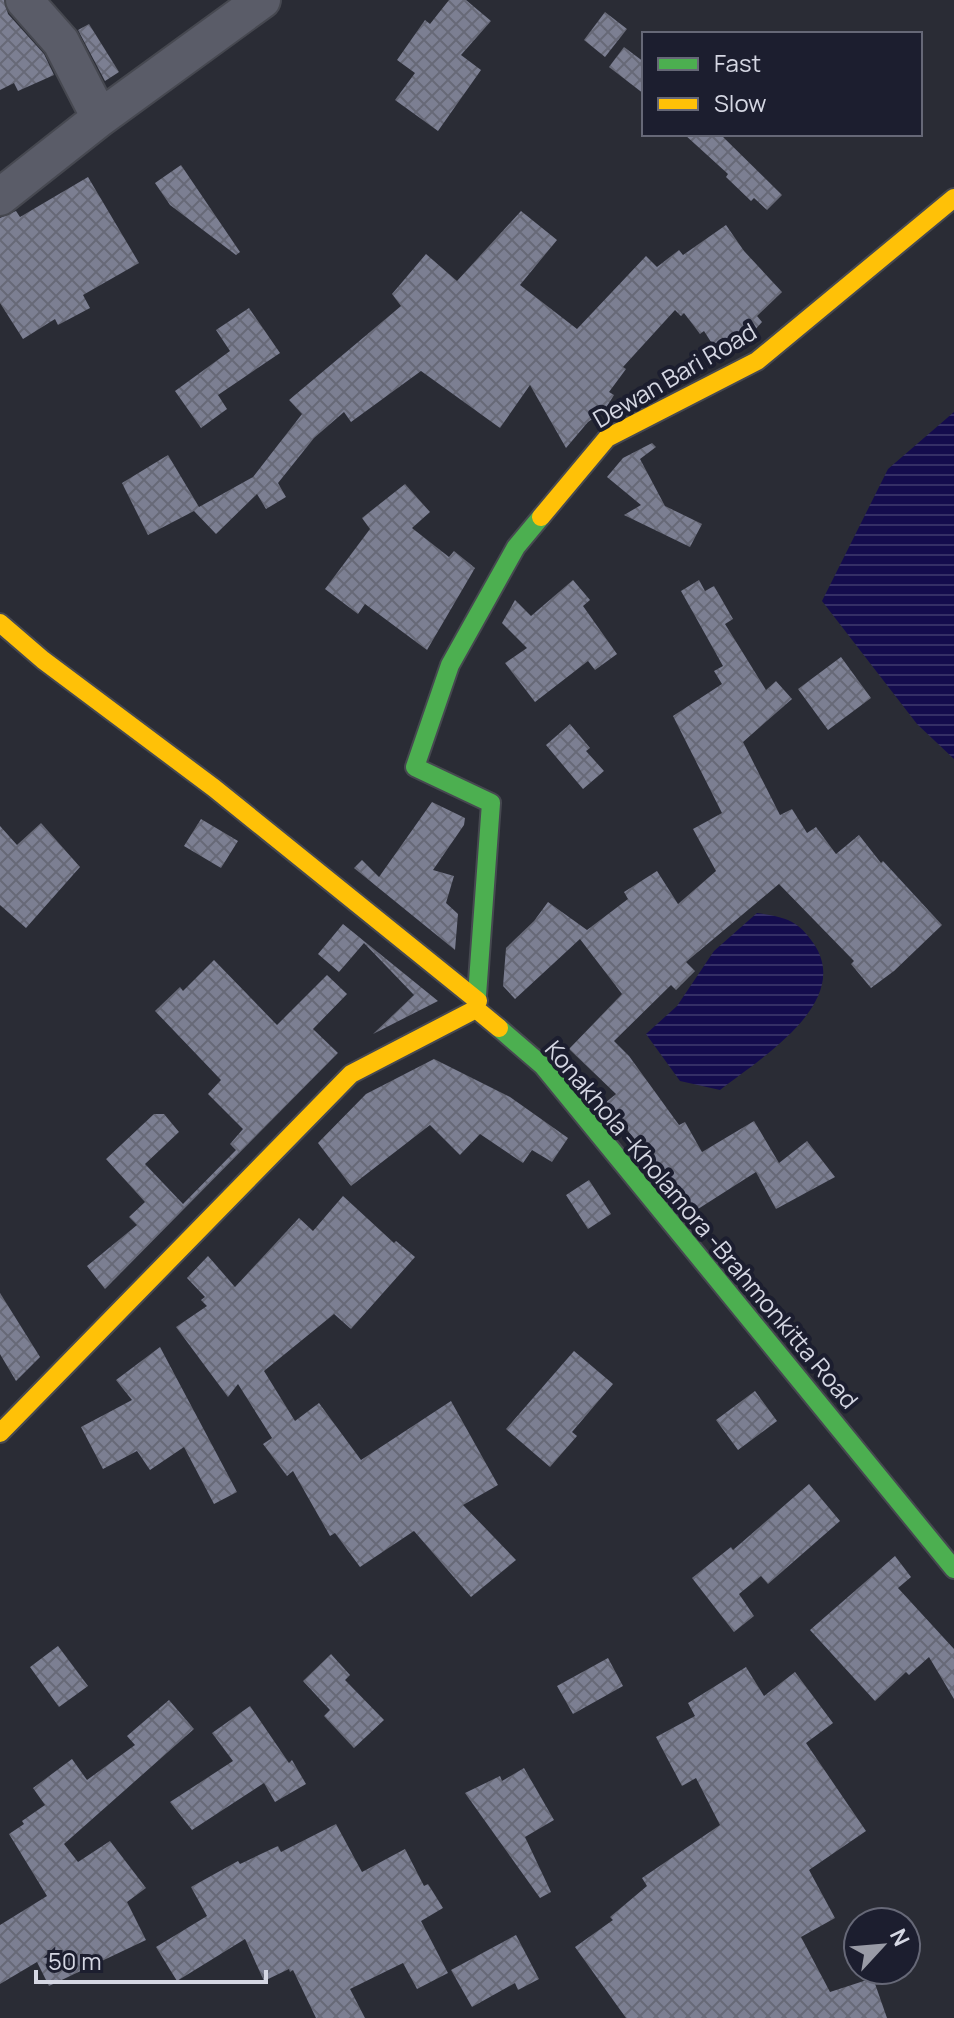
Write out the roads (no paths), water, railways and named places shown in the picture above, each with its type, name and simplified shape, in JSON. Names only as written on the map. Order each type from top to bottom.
[{"type":"street","points":[[24,0],[61,42],[100,118]]},
{"type":"street","points":[[0,197],[100,118],[262,0]]},
{"type":"street","name":"Dewan Bari Road","points":[[477,1005],[491,803],[415,767],[450,665],[516,547],[607,438],[757,361],[954,198]]},
{"type":"street","name":"Konakhola -Kholamora -Brahmonkitta Road","points":[[0,623],[43,660],[214,788],[477,1005],[543,1066],[954,1569]]},
{"type":"street","points":[[0,1433],[351,1074],[477,1005]]}]
